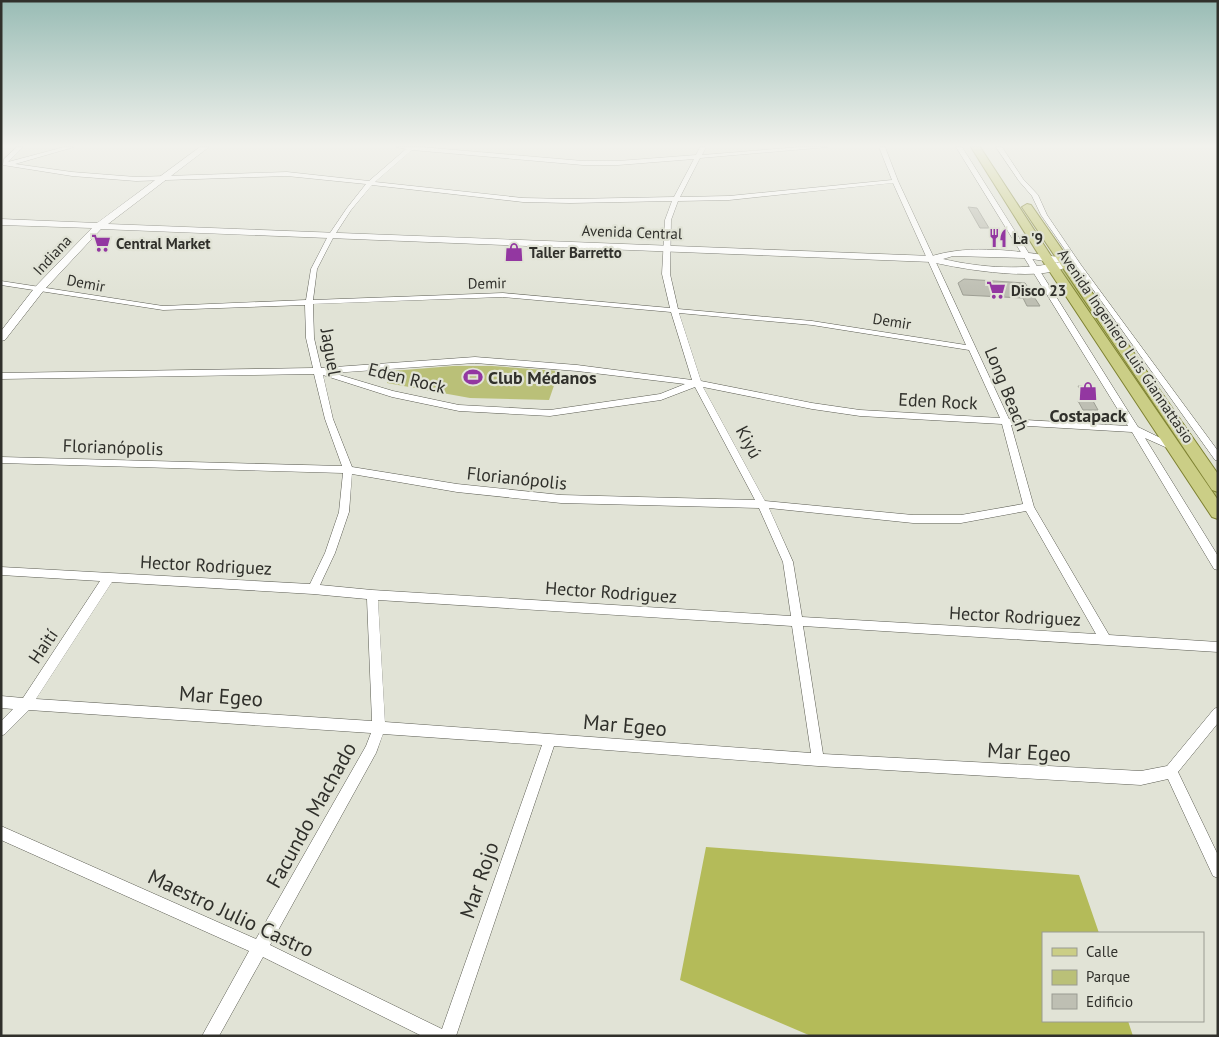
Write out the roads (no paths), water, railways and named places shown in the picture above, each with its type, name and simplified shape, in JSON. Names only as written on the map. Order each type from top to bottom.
[{"type":"main road","name":"Avenida Ingeniero Luis Giannattasio","points":[[1007,195],[1054,263],[1218,513]]},
{"type":"main road","name":"Avenida Ingeniero Luis Giannattasio","points":[[1014,195],[1054,263],[1218,486]]},
{"type":"street","name":"Indiana","points":[[1,338],[40,288],[99,226],[139,195]]},
{"type":"street","name":"Jaguel","points":[[313,589],[330,553],[344,512],[348,470],[329,420],[317,371],[310,338],[309,303],[314,269],[331,236],[361,195]]},
{"type":"street","points":[[484,195],[523,200],[570,201],[729,198],[754,195]]},
{"type":"street","name":"Kiyú","points":[[678,195],[668,220],[666,248],[666,274],[674,309],[697,383],[762,504],[788,562],[818,760]]},
{"type":"street","name":"Long Beach","points":[[902,195],[1005,420],[1029,507],[1105,639]]},
{"type":"street","name":"Avenida Ingeniero Luis Giannattasio","points":[[989,195],[1218,566]]},
{"type":"street","name":"Avenida Ingeniero Luis Giannattasio","points":[[1035,195],[1044,215],[1079,266],[1218,458]]},
{"type":"street","name":"Avenida Central","points":[[1,222],[932,259],[964,267],[1035,270],[1054,263]]},
{"type":"street","name":"Avenida Central","points":[[932,259],[952,253],[1026,255],[1054,263],[1079,266]]},
{"type":"street","name":"Demir","points":[[1,283],[40,288],[116,303],[162,308],[503,295],[812,323],[973,348]]},
{"type":"street","name":"Eden Rock","points":[[1,376],[317,371],[475,360],[577,368],[697,383],[812,406],[860,413],[1135,429],[1176,449]]},
{"type":"street","name":"Eden Rock","points":[[317,371],[392,394],[459,408],[550,413],[661,397],[697,383]]},
{"type":"street","points":[[1199,459],[1218,462]]},
{"type":"street","name":"Florianópolis","points":[[1,460],[348,470],[457,488],[560,499],[762,504],[913,519],[961,519],[1029,507]]},
{"type":"street","name":"Hector Rodriguez","points":[[1,571],[1218,647]]},
{"type":"street","name":"Haití","points":[[1,730],[26,704],[109,577]]},
{"type":"street","name":"Facundo Machado","points":[[210,1036],[371,750],[379,727],[372,595]]},
{"type":"street","name":"Mar Egeo","points":[[1,702],[550,739],[818,760],[1141,778],[1159,776],[1171,771]]},
{"type":"street","points":[[1218,713],[1171,771],[1218,871]]},
{"type":"street","name":"Mar Rojo","points":[[448,1036],[550,739]]},
{"type":"street","name":"Maestro Julio Castro","points":[[1,833],[260,948],[440,1036]]},
{"type":"place","name":"La '9","points":[[998,238]]},
{"type":"place","name":"Central Market","points":[[101,243]]},
{"type":"place","name":"Taller Barretto","points":[[514,252]]},
{"type":"place","name":"Disco 23","points":[[996,290]]},
{"type":"place","name":"Club Médanos","points":[[473,377]]},
{"type":"place","name":"Costapack","points":[[1088,391]]}]
